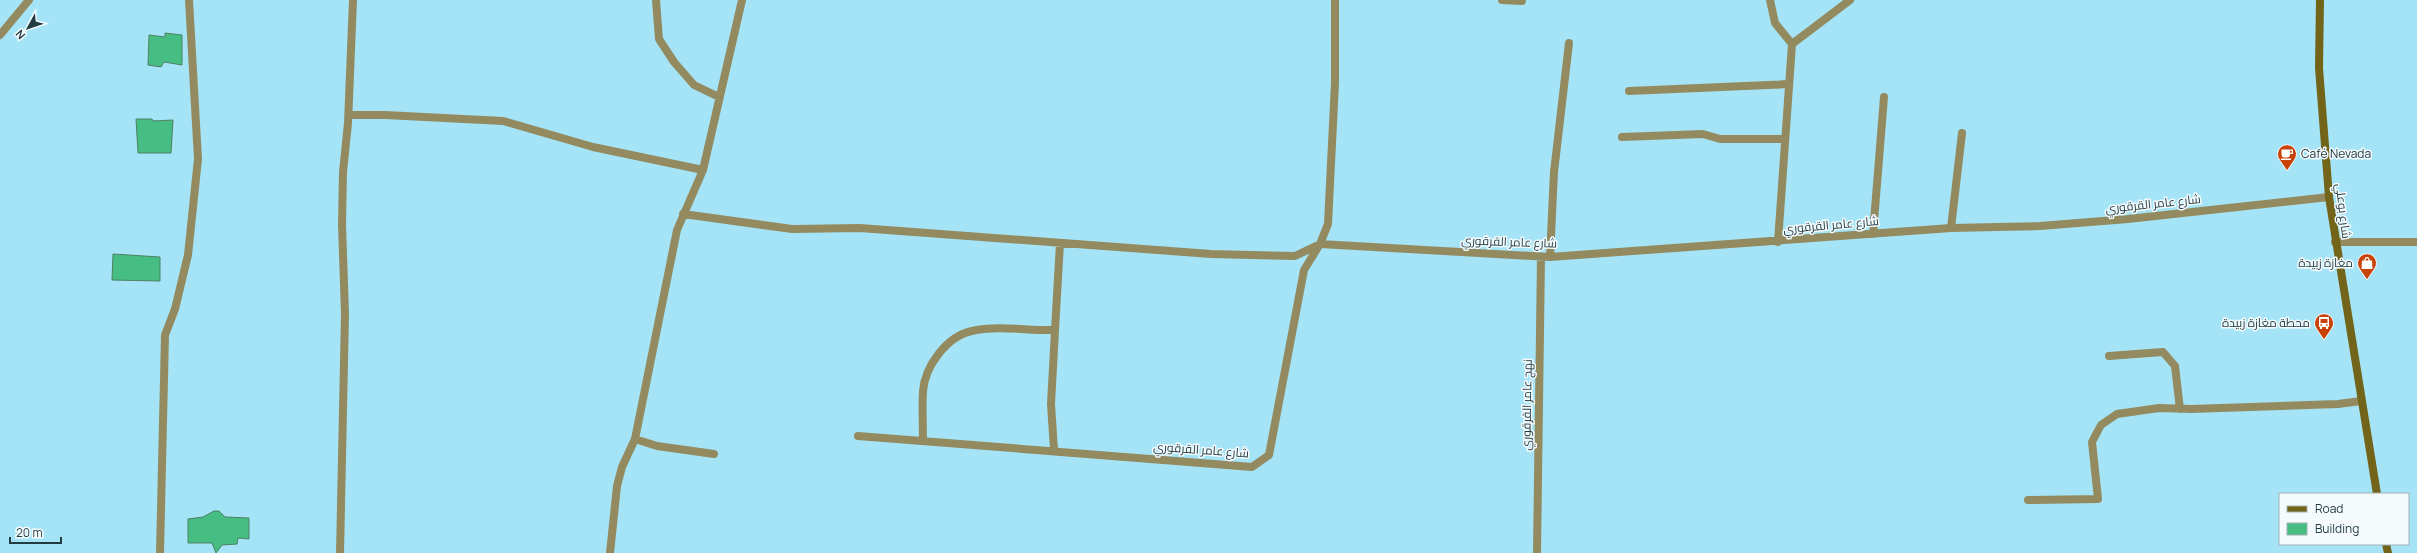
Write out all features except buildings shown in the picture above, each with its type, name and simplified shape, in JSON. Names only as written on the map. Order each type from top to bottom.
[{"type":"street","points":[[0,35],[29,0]]},
{"type":"street","points":[[160,553],[165,335],[175,310],[188,255],[198,158],[189,0]]},
{"type":"street","points":[[340,553],[345,314],[342,202],[349,115],[353,0]]},
{"type":"street","points":[[656,0],[659,39],[670,56],[694,84],[719,97]]},
{"type":"street","points":[[610,553],[617,486],[622,467],[635,439],[677,230],[703,170],[742,0]]},
{"type":"street","points":[[683,214],[792,229],[860,228],[1006,241],[1060,243],[1257,256],[1295,256],[1320,244],[1328,224],[1335,83],[1335,0]]},
{"type":"street","points":[[1502,0],[1522,1]]},
{"type":"street","points":[[1770,0],[1775,23],[1792,44],[1778,242]]},
{"type":"street","points":[[1792,44],[1850,0]]},
{"type":"street","name":"شارع بوعلي","points":[[2320,0],[2319,68],[2329,197],[2335,242],[2377,493]]},
{"type":"street","points":[[1550,257],[1554,172],[1569,43]]},
{"type":"street","points":[[1629,91],[1789,84]]},
{"type":"street","points":[[1874,234],[1884,97]]},
{"type":"street","points":[[349,115],[384,115],[503,121],[593,147],[703,170]]},
{"type":"street","points":[[1951,228],[1962,133]]},
{"type":"street","points":[[1622,137],[1702,134],[1720,139],[1785,138]]},
{"type":"street","name":"شارع عامر القرقوري","points":[[858,436],[1054,450],[1252,467],[1269,455],[1304,270],[1320,244],[1550,257],[1778,242],[1951,228],[2040,226],[2121,220],[2329,197]]},
{"type":"street","points":[[2335,242],[2417,242]]},
{"type":"street","points":[[1054,450],[1051,404],[1060,243]]},
{"type":"street","name":"نهج عامر القرقوري","points":[[1536,553],[1540,257]]},
{"type":"street","points":[[923,440],[923,390],[930,368],[944,348],[955,337],[972,331],[990,329],[1055,330]]},
{"type":"street","points":[[2109,356],[2163,352],[2175,366],[2180,409]]},
{"type":"street","points":[[2028,500],[2098,499],[2092,442],[2102,425],[2118,414],[2159,408],[2180,409],[2338,404],[2361,400]]},
{"type":"street","points":[[635,439],[657,446],[714,454]]},
{"type":"place","name":"Café Nevada","points":[[2287,171]]},
{"type":"place","name":"مغازة زبيدة","points":[[2367,280]]},
{"type":"place","name":"محطة مغازة زبيدة","points":[[2324,340]]}]
